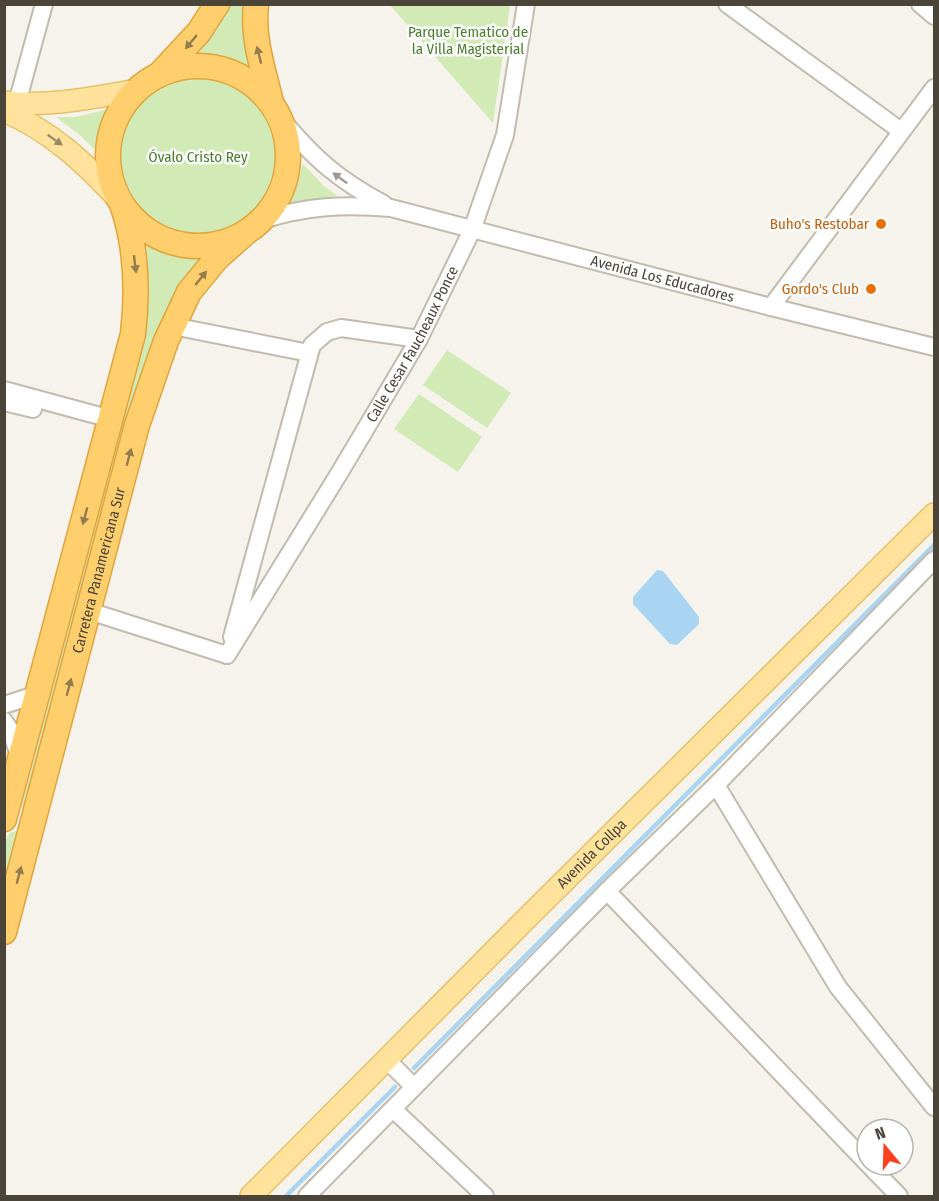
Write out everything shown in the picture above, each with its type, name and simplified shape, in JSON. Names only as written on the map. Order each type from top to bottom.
[{"type":"highway","points":[[217,4],[199,33],[159,75],[137,90],[124,105],[114,123],[109,142],[109,172],[121,204],[143,229],[156,237],[177,244],[200,247],[215,245],[252,227],[280,195],[287,172],[289,149],[256,42],[254,18],[256,4]]},
{"type":"highway","points":[[159,75],[190,67],[221,69],[250,82],[276,111]]},
{"type":"highway","name":"Carretera Panamericana Sur","points":[[5,818],[133,334],[136,310],[136,267],[128,223],[121,204]]},
{"type":"highway","name":"Carretera Panamericana Sur","points":[[4,932],[138,425],[172,326],[189,292],[217,258],[252,227]]},
{"type":"highway","points":[[5,818],[33,825]]},
{"type":"main road","points":[[9,105],[64,103],[137,90]]},
{"type":"main road","points":[[9,105],[31,124],[75,154],[121,204]]},
{"type":"main road","name":"Avenida Collpa","points":[[251,1197],[526,919],[934,514]]},
{"type":"street","points":[[9,105],[44,4]]},
{"type":"street","name":"Calle Cesar Faucheaux Ponce","points":[[227,655],[419,339],[472,230],[505,135],[526,4]]},
{"type":"street","points":[[727,4],[901,131]]},
{"type":"street","points":[[920,4],[934,16]]},
{"type":"street","points":[[771,307],[934,88]]},
{"type":"street","name":"Avenida Los Educadores","points":[[276,111],[309,151],[331,171],[354,189],[391,208]]},
{"type":"street","name":"Avenida Los Educadores","points":[[252,227],[302,209],[354,205],[391,208],[934,347]]},
{"type":"street","points":[[172,326],[309,353]]},
{"type":"street","points":[[89,611],[227,655],[312,345],[327,332],[340,328],[419,339]]},
{"type":"street","points":[[4,390],[110,423]]},
{"type":"street","points":[[4,402],[110,423]]},
{"type":"street","points":[[310,1196],[414,1087],[607,891],[716,785],[934,560]]},
{"type":"street","points":[[4,705],[38,694]]},
{"type":"street","points":[[4,721],[14,738],[21,760]]},
{"type":"street","points":[[716,785],[837,987],[934,1107]]},
{"type":"street","points":[[607,891],[855,1150]]},
{"type":"street","points":[[387,1060],[414,1087]]},
{"type":"street","points":[[393,1109],[485,1197]]},
{"type":"street","points":[[880,1177],[899,1197]]},
{"type":"green space","points":[[227,5],[246,5],[245,36],[250,71],[231,60],[190,57]]},
{"type":"green space","name":"Parque Tematico de la Villa Magisterial","points":[[390,5],[510,5],[493,123]]},
{"type":"green space","name":"Óvalo Cristo Rey","points":[[198,74],[214,75],[230,80],[257,98],[275,125],[280,141],[280,173],[275,189],[257,216],[230,234],[214,239],[198,240],[182,239],[166,234],[139,216],[121,189],[116,173],[115,157],[116,141],[121,125],[139,98],[166,80],[182,75]]},
{"type":"green space","points":[[105,110],[94,149],[56,117],[75,117]]},
{"type":"green space","points":[[303,164],[325,187],[338,196],[286,204],[295,191]]},
{"type":"green space","points":[[137,236],[173,251],[212,253],[194,270],[32,814],[23,811],[22,805],[141,352],[144,329]]},
{"type":"green space","points":[[447,350],[511,393],[487,428],[423,385]]},
{"type":"green space","points":[[419,394],[482,437],[458,472],[394,429]]},
{"type":"green space","points":[[11,832],[22,833],[5,911],[5,847],[7,837]]},
{"type":"water","points":[[657,570],[663,571],[699,617],[699,624],[677,645],[670,644],[633,604],[633,597]]},
{"type":"waterway","points":[[414,1068],[934,545]]},
{"type":"waterway","points":[[286,1196],[395,1087]]},
{"type":"place","name":"Buho's Restobar","points":[[881,224]]},
{"type":"place","name":"Gordo's Club","points":[[871,289]]}]
